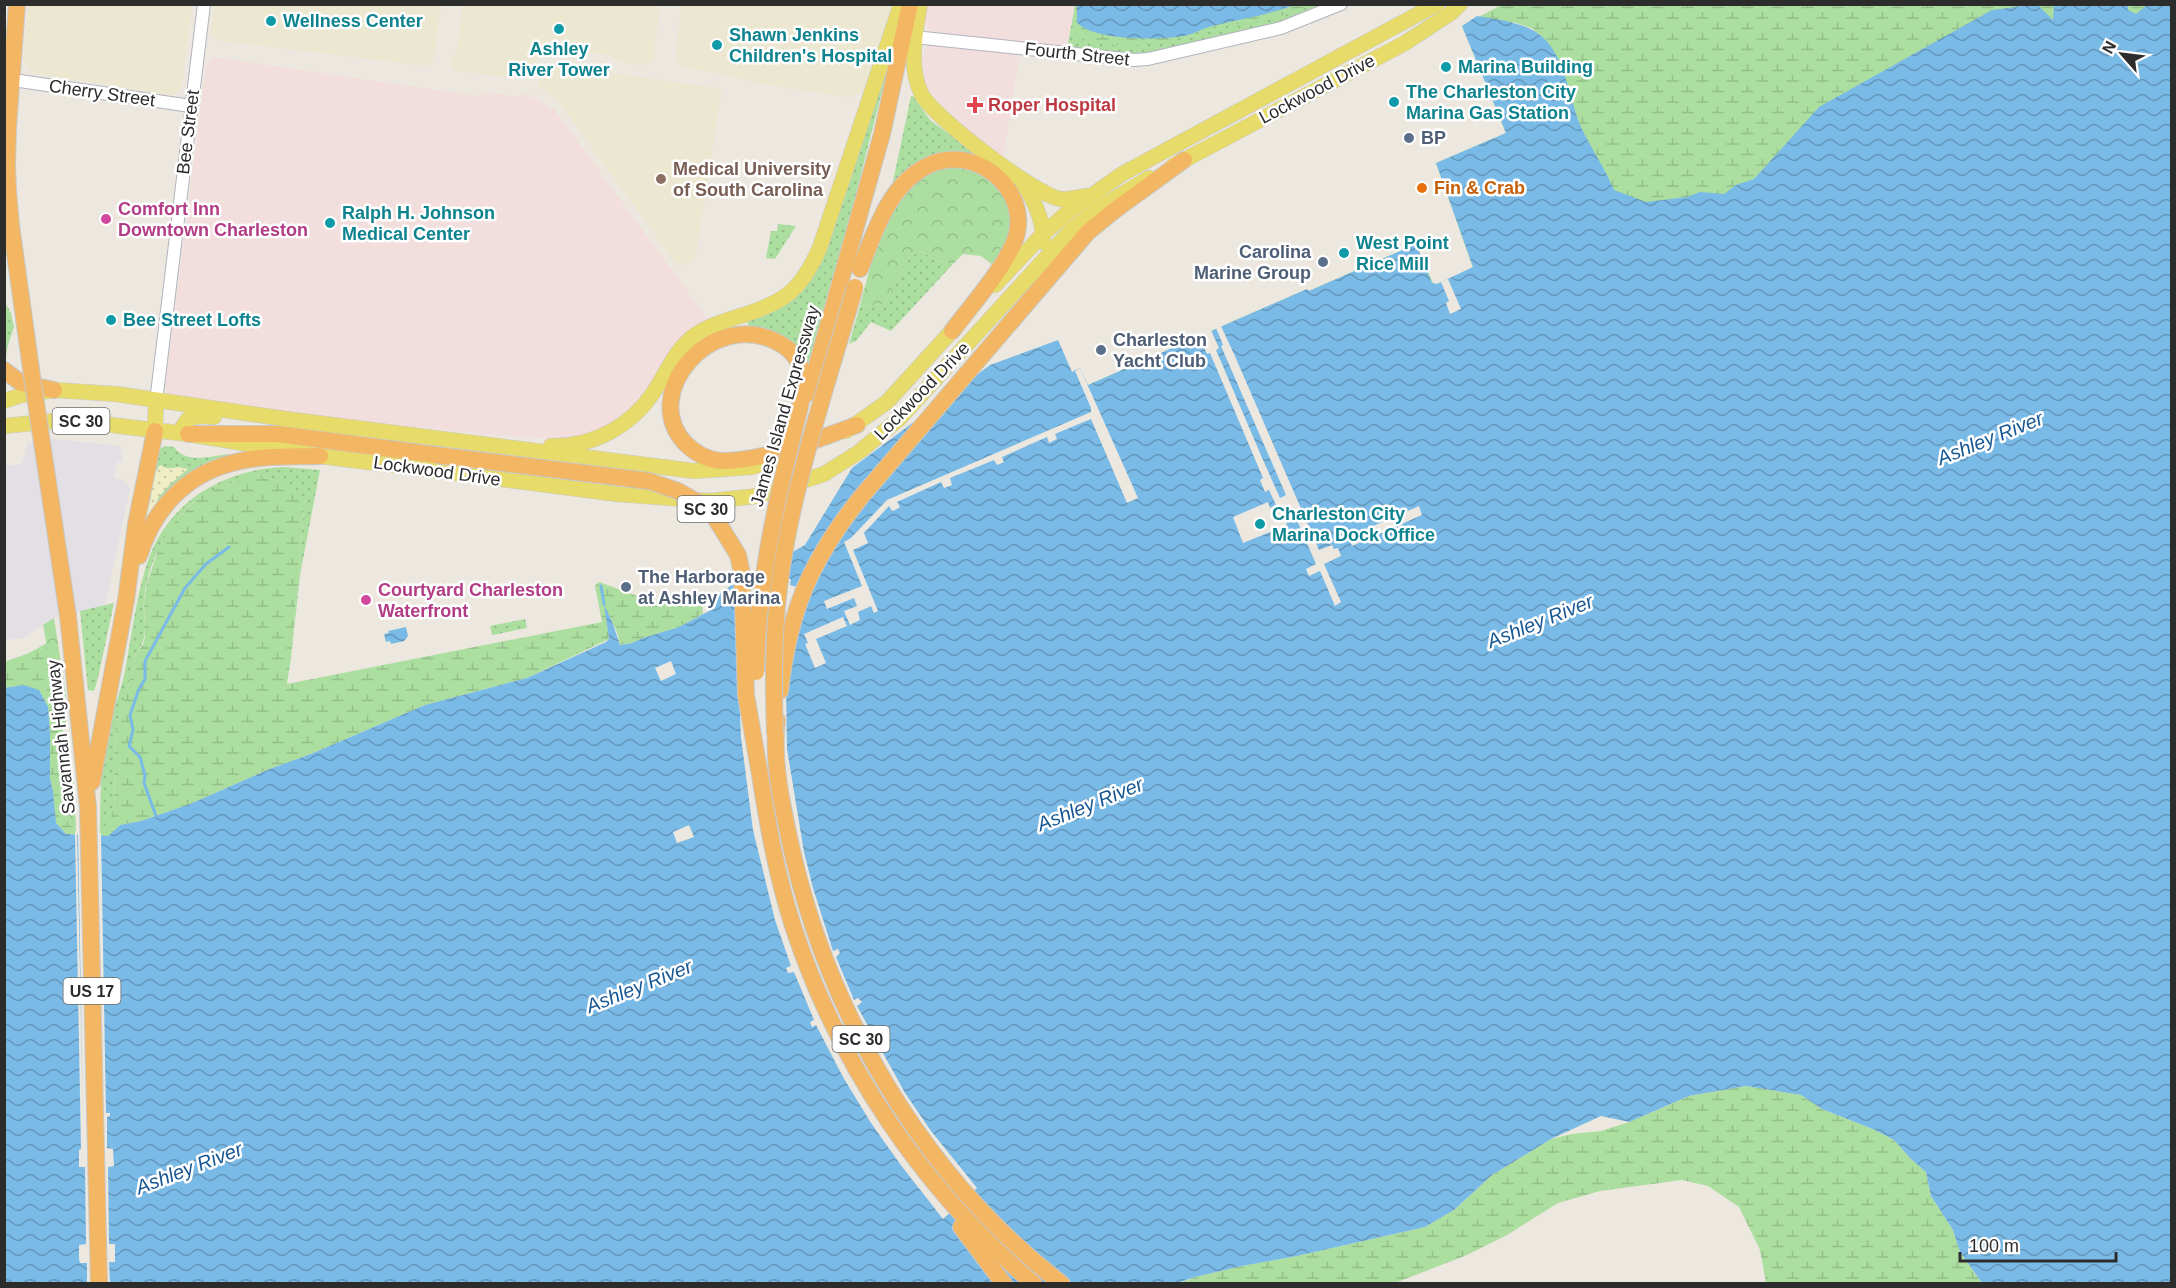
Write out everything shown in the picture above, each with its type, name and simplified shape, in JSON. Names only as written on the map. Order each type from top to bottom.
[{"type":"highway","name":"US 17","points":[[12,80],[17,4]]},
{"type":"highway","name":"James Island Expressway","points":[[910,4],[848,284],[782,565],[775,641],[775,734],[785,816],[795,867],[818,941],[864,1045],[903,1111],[948,1171],[973,1201],[1025,1254],[1062,1284]]},
{"type":"highway","name":"James Island Expressway","points":[[914,37],[860,269],[848,284],[793,435],[771,528],[759,605],[756,681],[760,775],[766,814],[783,889],[806,961],[853,1065],[917,1162],[965,1219],[1034,1284]]},
{"type":"highway","name":"Savannah Highway","points":[[12,80],[7,167],[11,225],[68,616],[88,811],[99,1284]]},
{"type":"highway","name":"SC 30","points":[[860,269],[883,214],[893,196],[904,184],[929,165],[954,159],[967,160],[985,168],[1000,179],[1016,203],[1018,214],[1013,246],[985,291]]},
{"type":"highway","points":[[775,734],[784,660],[795,612],[822,550],[837,527],[1088,232],[1114,210],[1184,160]]},
{"type":"highway","points":[[952,331],[985,291]]},
{"type":"highway","points":[[793,435],[804,375],[792,352],[782,344],[748,333],[724,337],[700,350],[681,372],[672,396],[675,428],[693,452],[710,459],[724,461],[775,454],[858,425]]},
{"type":"highway","points":[[4,370],[21,383],[54,390]]},
{"type":"highway","points":[[88,811],[126,600],[136,524],[155,431]]},
{"type":"highway","name":"SC 30","points":[[188,434],[278,434],[650,481],[678,491],[699,503],[714,516],[738,555],[742,574],[746,695],[760,775]]},
{"type":"highway","points":[[126,600],[148,530],[165,504],[191,481],[211,470],[232,463],[320,456]]},
{"type":"highway","points":[[917,1162],[962,1229],[1004,1284]]},
{"type":"main road","points":[[490,445],[567,446],[607,435],[643,408],[675,355],[696,334],[711,325],[777,303],[798,285],[811,268],[820,247],[901,4]]},
{"type":"main road","points":[[920,4],[914,37],[916,79],[922,96],[947,121],[1040,192],[1060,199],[1090,196]]},
{"type":"main road","name":"Lockwood Drive","points":[[985,291],[1043,234],[1090,196],[1122,174],[1437,4]]},
{"type":"main road","name":"Lockwood Drive","points":[[4,426],[77,421],[188,434],[320,456],[617,495],[710,501],[757,496],[824,474],[859,452],[899,418],[1038,265],[1072,230],[1101,207],[1133,187],[1405,43],[1451,13],[1460,4]]},
{"type":"main road","points":[[1020,178],[1031,196],[1043,234],[1043,249],[1038,265]]},
{"type":"main road","name":"Lockwood Drive","points":[[4,401],[22,395],[54,390],[117,394],[156,402],[658,467],[694,471],[752,467],[823,444],[858,425],[887,402],[952,331]]},
{"type":"main road","points":[[155,431],[156,402]]},
{"type":"main road","points":[[188,434],[183,426],[192,417],[286,419]]},
{"type":"street","name":"Bee Street","points":[[156,402],[204,4]]},
{"type":"street","name":"Fourth Street","points":[[914,37],[1134,60],[1273,30],[1341,4]]},
{"type":"street","name":"Cherry Street","points":[[12,80],[191,106]]},
{"type":"shaded area","points":[[215,4],[441,5],[434,60],[427,66],[222,41],[215,38],[211,30]]},
{"type":"shaded area","points":[[28,5],[192,5],[182,85],[179,91],[170,96],[34,73],[23,58]]},
{"type":"shaded area","name":"Ashley River Tower","points":[[463,5],[660,5],[654,50],[656,57],[647,64],[640,65],[620,62],[610,55],[578,52],[569,55],[551,54],[539,59],[523,73],[513,78],[457,71],[453,69],[450,59],[456,55]]},
{"type":"shaded area","points":[[681,5],[895,5],[867,87],[859,94],[847,97],[767,85],[682,67],[676,57]]},
{"type":"shaded area","name":"Roper Hospital","points":[[927,5],[1075,5],[1067,49],[934,33],[924,23]]},
{"type":"shaded area","name":"Roper Hospital","points":[[930,44],[1020,53],[1003,159],[931,98],[924,79],[922,58],[925,48]]},
{"type":"shaded area","points":[[214,57],[478,96],[488,92],[518,97],[525,93],[554,109],[710,322],[617,424],[571,440],[482,434],[303,415],[173,396],[168,393],[165,386],[206,67]]},
{"type":"shaded area","name":"Medical University of South Carolina","points":[[558,65],[722,89],[695,260],[690,264],[676,263],[556,98],[538,87],[538,78],[542,72],[549,66]]},
{"type":"shaded area","points":[[56,439],[120,446],[123,462],[117,462],[114,478],[123,480],[130,489],[105,605],[54,618],[23,638],[5,640],[5,466],[22,464],[28,442]]},
{"type":"green space","points":[[1075,5],[1332,5],[1275,26],[1141,55],[1067,49]]},
{"type":"green space","points":[[1294,5],[1313,5],[1261,21],[1206,27],[1276,12]]},
{"type":"green space","points":[[1501,5],[2156,5],[1602,290],[1534,29],[1513,22],[1576,262],[1088,385],[1416,244],[1433,283],[1437,284],[1473,268],[1436,163],[1506,133],[1462,26]]},
{"type":"green space","points":[[1077,22],[1093,33],[1128,36],[1139,40],[1171,37],[1137,46],[1098,43],[1076,37]]},
{"type":"green space","points":[[890,59],[854,202],[806,364],[783,338],[769,331],[749,327],[747,321],[807,285],[824,257]]},
{"type":"green space","points":[[911,96],[930,120],[985,160],[892,186]]},
{"type":"green space","points":[[953,166],[990,180],[1002,194],[1006,203],[1011,232],[993,265],[981,256],[963,254],[953,264],[935,260],[921,251],[908,258],[884,304],[860,306],[882,233],[901,198],[912,184],[926,174]]},
{"type":"green space","points":[[778,224],[796,226],[775,259],[766,258],[771,231],[777,231]]},
{"type":"green space","points":[[921,251],[935,260],[953,264],[891,331],[871,322],[856,341],[849,344],[860,306],[884,304],[908,258]]},
{"type":"green space","points":[[5,302],[11,313],[14,327],[5,363]]},
{"type":"green space","points":[[165,446],[174,447],[180,453],[195,458],[236,454],[159,503],[157,499],[165,489],[187,469],[159,466],[153,478],[148,506],[146,504],[158,450]]},
{"type":"green space","points":[[284,467],[320,470],[300,575],[291,658],[305,498],[275,480],[265,477],[245,478],[205,494],[194,501],[170,529],[153,563],[144,600],[145,634],[141,647],[136,653],[117,734],[113,809],[107,825],[100,829],[106,737],[124,676],[140,589],[156,542],[179,510],[210,487],[246,473]]},
{"type":"green space","points":[[247,476],[279,481],[305,498],[287,684],[602,622],[595,586],[599,582],[654,602],[701,593],[703,614],[679,627],[620,645],[617,632],[605,607],[609,639],[527,678],[425,705],[190,804],[141,821],[120,825],[108,836],[99,836],[100,829],[107,825],[111,818],[113,809],[117,734],[136,653],[143,645],[145,637],[144,601],[147,583],[159,547],[172,525],[199,497]]},
{"type":"green space","points":[[114,603],[98,678],[94,691],[88,690],[80,611]]},
{"type":"green space","points":[[54,618],[66,696],[66,722],[62,726],[43,625]]},
{"type":"green space","points":[[525,619],[527,628],[492,635],[490,626]]},
{"type":"green space","points":[[47,643],[63,733],[65,815],[69,824],[76,828],[76,834],[66,834],[56,823],[50,778],[48,707],[24,685],[5,688],[4,662],[29,653]]},
{"type":"green space","points":[[63,743],[73,772],[76,828],[69,824],[65,815]]},
{"type":"green space","points":[[1746,1086],[1801,1095],[1822,1109],[1894,1140],[1926,1172],[1931,1196],[1953,1230],[1960,1252],[1982,1283],[1766,1283],[1760,1250],[1739,1207],[1708,1186],[1682,1180],[1600,1191],[1558,1203],[1507,1235],[1467,1255],[1395,1283],[1178,1284],[1195,1277],[1242,1266],[1425,1227],[1454,1210],[1492,1175],[1551,1139],[1601,1131],[1629,1122],[1689,1096]]},
{"type":"sand","points":[[160,465],[168,469],[178,467],[188,469],[157,499],[159,503],[143,527],[146,504],[149,506],[151,499],[153,476]]},
{"type":"water","points":[[1077,4],[1294,5],[1209,27],[1188,35],[1147,39],[1112,36],[1085,28],[1077,22]]},
{"type":"water","name":"Ashley River","points":[[2038,5],[2053,20],[2054,5],[2128,5],[2128,10],[2136,14],[2147,5],[2171,5],[2171,1283],[1982,1283],[1960,1252],[1953,1230],[1931,1196],[1926,1172],[1894,1140],[1822,1109],[1801,1095],[1746,1086],[1689,1096],[1629,1122],[1601,1116],[1551,1139],[1492,1175],[1454,1210],[1425,1227],[1242,1266],[1178,1283],[5,1283],[4,688],[24,685],[39,690],[48,707],[50,778],[56,823],[66,834],[108,836],[120,825],[141,821],[190,804],[425,705],[527,678],[606,642],[609,639],[604,604],[620,645],[679,627],[709,611],[719,595],[730,586],[805,545],[852,468],[990,365],[1058,340],[1072,372],[1080,368],[1088,385],[1416,244],[1432,283],[1437,284],[1473,267],[1436,163],[1506,133],[1462,26],[1477,16],[1527,27],[1548,42],[1563,69],[1580,124],[1614,190],[1646,202],[1687,197],[1700,192],[1724,194],[1736,185],[1754,179],[1819,107],[1992,10]]},
{"type":"water","points":[[406,627],[408,636],[404,641],[391,644],[390,641],[386,642],[384,634],[389,633],[388,631]]},
{"type":"pier","points":[[1448,279],[1461,309],[1450,314],[1446,303],[1449,301],[1441,282]]},
{"type":"pier","points":[[1221,326],[1319,550],[1332,545],[1334,549],[1338,548],[1341,556],[1324,564],[1341,602],[1335,606],[1320,571],[1309,576],[1306,569],[1316,564],[1292,509],[1283,513],[1287,525],[1243,543],[1233,517],[1268,502],[1270,508],[1276,505],[1269,490],[1265,492],[1260,480],[1263,478],[1210,353],[1207,354],[1199,336],[1211,330],[1219,348],[1216,350],[1280,498],[1286,495],[1221,346],[1223,345],[1216,328]]},
{"type":"pier","points":[[1080,368],[1138,498],[1127,503],[1091,419],[1055,434],[1057,439],[1049,443],[1047,437],[1002,457],[1004,462],[997,465],[994,460],[950,478],[952,485],[944,488],[941,482],[897,502],[900,507],[895,510],[892,511],[889,506],[864,533],[868,543],[853,550],[878,611],[874,613],[871,606],[858,612],[860,620],[850,625],[844,611],[857,606],[854,598],[827,609],[824,601],[862,586],[844,542],[851,538],[887,500],[1091,412],[1075,371]]},
{"type":"pier","points":[[1419,506],[1422,515],[1352,546],[1348,537]]},
{"type":"pier","points":[[751,573],[791,579],[790,585],[797,587],[802,615],[786,683],[787,749],[804,852],[833,951],[838,949],[840,953],[836,957],[854,1000],[858,998],[862,1002],[857,1006],[905,1093],[931,1131],[977,1188],[943,1219],[871,1123],[843,1077],[816,1025],[812,1027],[810,1022],[814,1020],[794,972],[788,973],[786,968],[791,966],[775,920],[753,830],[741,737],[734,581],[747,574],[750,580]]},
{"type":"pier","points":[[843,617],[847,626],[816,639],[826,663],[815,668],[805,644],[808,643],[804,634]]},
{"type":"pier","points":[[671,661],[676,674],[661,681],[655,668]]},
{"type":"pier","points":[[689,825],[694,837],[677,843],[673,832]]},
{"type":"pier","points":[[75,831],[77,831],[83,1114],[78,831],[101,833],[106,1113],[110,1113],[107,1117],[107,1148],[113,1149],[114,1166],[108,1167],[109,1244],[115,1244],[115,1262],[109,1262],[110,1283],[87,1283],[87,1263],[80,1263],[79,1259],[79,1245],[86,1244],[85,1167],[79,1167],[79,1150],[81,1149]]},
{"type":"waterway","points":[[156,816],[144,783],[145,775],[140,757],[129,746],[133,730],[130,715],[145,679],[145,661],[185,588],[206,564],[229,547]]},
{"type":"waterway","points":[[601,586],[604,604]]},
{"type":"place","name":"Wellness Center","points":[[271,21]]},
{"type":"place","name":"Ashley River Tower","points":[[559,29]]},
{"type":"place","name":"Shawn Jenkins Children's Hospital","points":[[717,45]]},
{"type":"place","name":"Marina Building","points":[[1446,67]]},
{"type":"place","name":"The Charleston City Marina Gas Station","points":[[1394,102]]},
{"type":"place","name":"Roper Hospital","points":[[975,105]]},
{"type":"place","name":"BP","points":[[1409,138]]},
{"type":"place","name":"Medical University of South Carolina","points":[[661,179]]},
{"type":"place","name":"Fin & Crab","points":[[1422,188]]},
{"type":"place","name":"Comfort Inn Downtown Charleston","points":[[106,219]]},
{"type":"place","name":"Ralph H. Johnson Medical Center","points":[[330,223]]},
{"type":"place","name":"West Point Rice Mill","points":[[1344,253]]},
{"type":"place","name":"Carolina Marine Group","points":[[1323,262]]},
{"type":"place","name":"Bee Street Lofts","points":[[111,320]]},
{"type":"place","name":"Charleston Yacht Club","points":[[1101,350]]},
{"type":"place","name":"Charleston City Marina Dock Office","points":[[1260,524]]},
{"type":"place","name":"The Harborage at Ashley Marina","points":[[626,587]]},
{"type":"place","name":"Courtyard Charleston Waterfront","points":[[366,600]]}]
